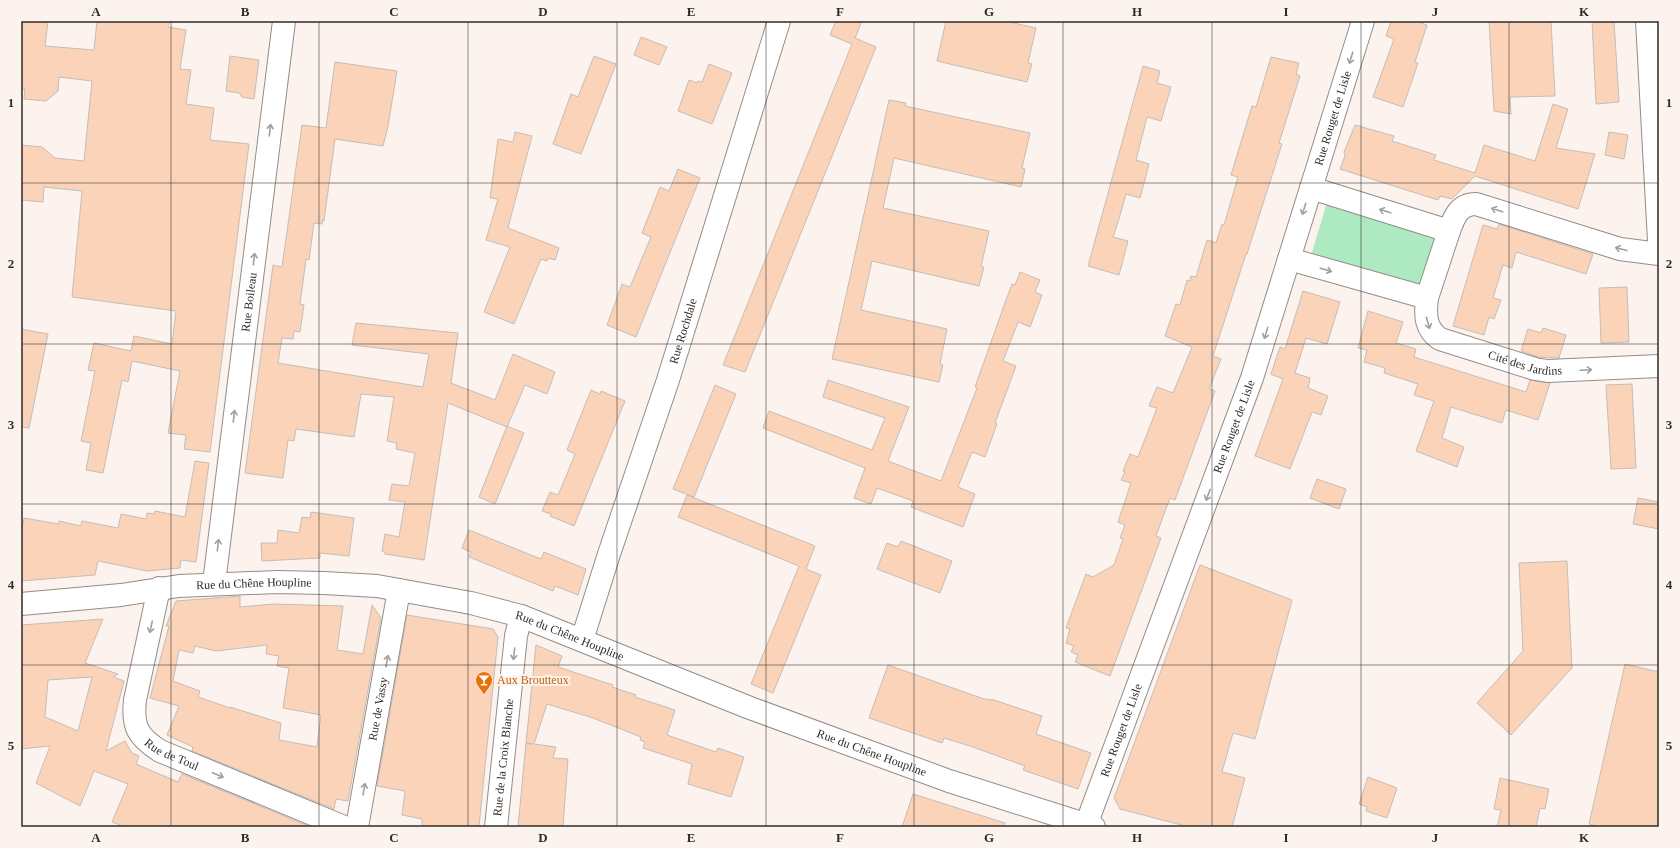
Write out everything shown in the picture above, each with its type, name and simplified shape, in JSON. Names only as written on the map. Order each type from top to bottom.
[{"type":"street","name":"Rue Boileau","points":[[214,583],[284,21]]},
{"type":"street","name":"Rue Rochdale","points":[[582,640],[608,554],[668,380],[780,21]]},
{"type":"street","name":"Rue Rouget de Lisle","points":[[1088,826],[1249,384],[1363,21]]},
{"type":"street","points":[[1647,21],[1659,241]]},
{"type":"street","points":[[1311,188],[1449,231]]},
{"type":"street","name":"Cité des Jardins","points":[[1659,254],[1620,249],[1476,204],[1466,205],[1458,211],[1449,231],[1427,298],[1426,319],[1428,327],[1433,334],[1440,338],[1534,369],[1548,371],[1659,366]]},
{"type":"street","points":[[1289,259],[1427,298]]},
{"type":"street","name":"Rue du Chêne Houpline","points":[[21,604],[121,595],[159,588],[214,583],[324,583],[367,585],[485,606],[521,616],[802,727],[949,781],[1088,826]]},
{"type":"street","name":"Rue de Toul","points":[[159,588],[135,700],[135,724],[139,734],[148,743],[160,751],[344,827]]},
{"type":"street","name":"Rue de Vassy","points":[[357,827],[399,590]]},
{"type":"street","name":"Rue de la Croix Blanche","points":[[496,827],[516,636],[521,616]]},
{"type":"green space","points":[[1328,199],[1433,237],[1437,248],[1422,283],[1409,288],[1310,259]]},
{"type":"building","points":[[21,21],[48,21],[45,46],[94,50],[97,21],[169,21],[168,27],[186,30],[180,69],[191,70],[186,104],[214,108],[210,140],[249,144],[210,452],[184,449],[186,435],[168,433],[180,371],[132,361],[128,382],[122,380],[103,473],[86,470],[91,443],[81,441],[95,371],[88,370],[94,343],[131,351],[134,336],[172,344],[176,311],[72,297],[82,191],[44,187],[43,202],[21,200],[21,145],[42,147],[55,158],[84,161],[92,81],[59,77],[58,91],[46,101],[24,99],[25,89],[21,89]]},
{"type":"building","points":[[836,21],[862,21],[855,38],[876,47],[745,372],[723,365],[852,44],[830,35]]},
{"type":"building","points":[[946,21],[1005,21],[1036,28],[1028,63],[1032,64],[1027,82],[937,61]]},
{"type":"building","points":[[1391,21],[1416,21],[1427,25],[1415,62],[1418,63],[1403,107],[1373,97],[1394,39],[1386,36]]},
{"type":"building","points":[[1489,21],[1551,21],[1555,96],[1510,97],[1511,114],[1494,111]]},
{"type":"building","points":[[1592,21],[1614,21],[1619,102],[1596,104]]},
{"type":"building","points":[[641,37],[667,47],[659,65],[634,55]]},
{"type":"building","points":[[230,56],[259,60],[254,99],[242,97],[239,93],[226,91]]},
{"type":"building","points":[[594,56],[616,64],[581,154],[553,144],[571,94],[578,97]]},
{"type":"building","points":[[1271,57],[1299,63],[1296,74],[1300,76],[1279,143],[1282,144],[1213,356],[1221,359],[1209,389],[1215,391],[1175,500],[1170,498],[1156,536],[1161,538],[1110,676],[1075,662],[1078,655],[1071,652],[1074,646],[1066,643],[1070,629],[1066,628],[1086,574],[1093,577],[1114,565],[1123,539],[1120,538],[1125,525],[1118,522],[1131,483],[1121,480],[1125,472],[1123,471],[1130,454],[1138,457],[1157,408],[1149,406],[1157,387],[1173,393],[1192,347],[1165,336],[1176,304],[1180,305],[1187,280],[1190,281],[1191,276],[1196,277],[1207,240],[1216,243],[1222,224],[1224,225],[1238,177],[1231,175],[1252,106],[1256,107]]},
{"type":"building","points":[[335,62],[397,71],[388,126],[383,146],[335,139],[324,221],[323,220],[322,224],[314,223],[309,260],[306,259],[300,304],[304,305],[300,332],[294,331],[293,339],[282,338],[278,363],[423,387],[429,354],[352,345],[356,323],[458,333],[451,383],[495,400],[513,354],[555,372],[547,394],[525,385],[507,427],[448,403],[424,560],[385,554],[385,552],[382,551],[385,534],[399,537],[405,502],[389,500],[392,484],[409,486],[415,453],[396,449],[397,443],[387,441],[394,397],[361,394],[354,437],[296,429],[294,441],[288,440],[283,478],[245,473],[273,265],[282,267],[302,125],[326,128]]},
{"type":"building","points":[[709,64],[732,73],[712,124],[678,111],[689,80],[697,83],[698,81],[702,82]]},
{"type":"building","points":[[1143,66],[1160,71],[1157,83],[1171,87],[1161,121],[1147,117],[1136,160],[1149,164],[1140,198],[1126,194],[1113,237],[1128,241],[1119,275],[1088,266]]},
{"type":"building","points":[[889,100],[906,103],[905,106],[1030,133],[1022,168],[1025,169],[1021,187],[894,158],[883,208],[989,231],[981,267],[984,267],[979,286],[872,261],[861,310],[947,329],[940,364],[943,365],[939,382],[832,359]]},
{"type":"building","points":[[1553,104],[1568,109],[1556,148],[1595,154],[1578,209],[1475,176],[1452,199],[1440,196],[1438,200],[1340,169],[1345,156],[1344,152],[1355,125],[1394,136],[1392,141],[1436,155],[1434,160],[1475,173],[1484,145],[1535,161]]},
{"type":"building","points":[[515,132],[532,136],[508,228],[559,248],[555,260],[548,258],[547,261],[541,259],[514,324],[484,312],[510,247],[486,240],[498,199],[490,198],[498,139],[513,142]]},
{"type":"building","points":[[1609,132],[1628,135],[1624,159],[1605,155]]},
{"type":"building","points":[[678,169],[700,178],[636,337],[607,325],[622,284],[630,287],[651,237],[642,233],[660,187],[669,191]]},
{"type":"building","points":[[1499,224],[1593,254],[1586,274],[1516,252],[1512,268],[1503,265],[1493,298],[1501,300],[1494,319],[1489,317],[1484,335],[1453,326],[1483,225],[1497,229]]},
{"type":"building","points":[[1020,272],[1040,280],[1035,292],[1042,295],[1030,327],[1018,322],[1003,361],[1016,366],[995,423],[997,424],[985,457],[972,452],[958,487],[975,494],[963,527],[911,507],[913,501],[877,488],[871,504],[854,498],[865,468],[763,428],[769,411],[872,450],[885,418],[823,397],[828,380],[909,407],[888,461],[941,481],[977,388],[975,387],[1012,284],[1015,285]]},
{"type":"building","points":[[1627,287],[1629,342],[1601,343],[1599,288]]},
{"type":"building","points":[[1303,291],[1340,302],[1327,344],[1306,338],[1295,373],[1310,378],[1308,388],[1328,396],[1321,415],[1312,412],[1290,469],[1255,456],[1283,379],[1271,374],[1280,347],[1285,349]]},
{"type":"building","points":[[1368,311],[1403,322],[1396,343],[1416,349],[1414,357],[1526,392],[1530,380],[1550,383],[1538,420],[1506,410],[1502,423],[1451,407],[1442,438],[1464,447],[1457,467],[1416,451],[1434,401],[1414,395],[1418,384],[1384,373],[1385,368],[1364,362],[1367,350],[1358,348]]},
{"type":"building","points":[[1543,328],[1566,335],[1559,358],[1538,357],[1521,351],[1528,329],[1541,333]]},
{"type":"building","points":[[21,329],[48,334],[29,428],[21,427]]},
{"type":"building","points":[[1632,384],[1636,468],[1611,469],[1606,385]]},
{"type":"building","points":[[715,385],[736,394],[694,497],[673,489]]},
{"type":"building","points":[[591,390],[600,394],[601,391],[625,401],[574,526],[542,511],[550,492],[558,495],[567,474],[575,454],[567,450]]},
{"type":"building","points":[[507,426],[524,433],[495,504],[479,497]]},
{"type":"building","points":[[195,461],[209,463],[196,562],[181,560],[180,568],[147,571],[98,561],[95,575],[21,581],[21,535],[24,518],[59,524],[59,521],[81,526],[82,521],[118,528],[121,514],[146,519],[147,513],[154,514],[155,511],[185,517]]},
{"type":"building","points":[[1317,479],[1346,489],[1339,509],[1310,498]]},
{"type":"building","points":[[687,495],[815,546],[806,569],[821,575],[773,693],[751,684],[799,566],[678,517]]},
{"type":"building","points":[[1638,498],[1659,502],[1659,529],[1633,524]]},
{"type":"building","points":[[311,512],[354,518],[349,556],[320,553],[320,558],[262,561],[261,543],[277,543],[278,530],[299,533],[302,517],[310,518]]},
{"type":"building","points":[[469,530],[541,559],[544,552],[586,569],[578,595],[555,586],[553,591],[469,557],[471,552],[462,548]]},
{"type":"building","points":[[901,541],[952,561],[940,593],[877,569],[887,543],[898,547]]},
{"type":"building","points":[[1567,561],[1572,668],[1511,735],[1477,703],[1523,651],[1519,563]]},
{"type":"building","points":[[1200,565],[1292,600],[1255,739],[1233,733],[1222,772],[1245,778],[1232,827],[1189,827],[1120,809],[1114,798]]},
{"type":"building","points":[[240,596],[240,607],[273,604],[343,606],[337,650],[363,654],[372,605],[381,618],[348,801],[336,799],[334,809],[192,751],[193,747],[167,735],[179,706],[150,698],[169,626],[166,626],[176,601]],"holes":[[[267,645],[266,654],[279,656],[277,666],[289,668],[283,708],[321,715],[317,747],[279,740],[281,723],[198,697],[200,691],[173,681],[179,650],[193,653],[195,646],[216,651]]]},
{"type":"building","points":[[407,615],[493,629],[498,637],[479,827],[422,827],[422,819],[402,815],[405,791],[377,786]]},
{"type":"building","points":[[103,619],[85,663],[118,674],[113,677],[124,681],[106,751],[125,741],[132,753],[139,756],[136,764],[178,782],[182,774],[311,827],[125,827],[112,822],[128,784],[94,771],[80,806],[36,783],[50,746],[21,749],[21,625]],"holes":[[[92,677],[78,731],[45,717],[48,680]]]},
{"type":"building","points":[[536,645],[562,656],[558,667],[613,685],[612,687],[636,695],[635,697],[675,710],[667,735],[716,752],[718,748],[744,757],[731,797],[688,784],[692,764],[643,748],[645,742],[640,740],[641,737],[593,718],[547,704],[534,744],[556,747],[553,758],[568,759],[563,827],[518,827]]},
{"type":"building","points":[[1625,664],[1659,672],[1659,827],[1601,827],[1589,824]]},
{"type":"building","points":[[888,665],[984,699],[994,700],[1042,716],[1036,734],[1091,753],[1078,789],[1023,770],[1025,766],[970,746],[944,738],[942,743],[869,718]]},
{"type":"building","points":[[1368,777],[1397,788],[1387,818],[1366,811],[1367,807],[1359,804]]},
{"type":"building","points":[[1500,778],[1549,789],[1545,809],[1540,808],[1536,827],[1497,827],[1501,810],[1494,809]]},
{"type":"building","points":[[913,794],[1005,823],[1004,827],[902,827]]},
{"type":"place","name":"Aux Broutteux","points":[[484,695]]}]
